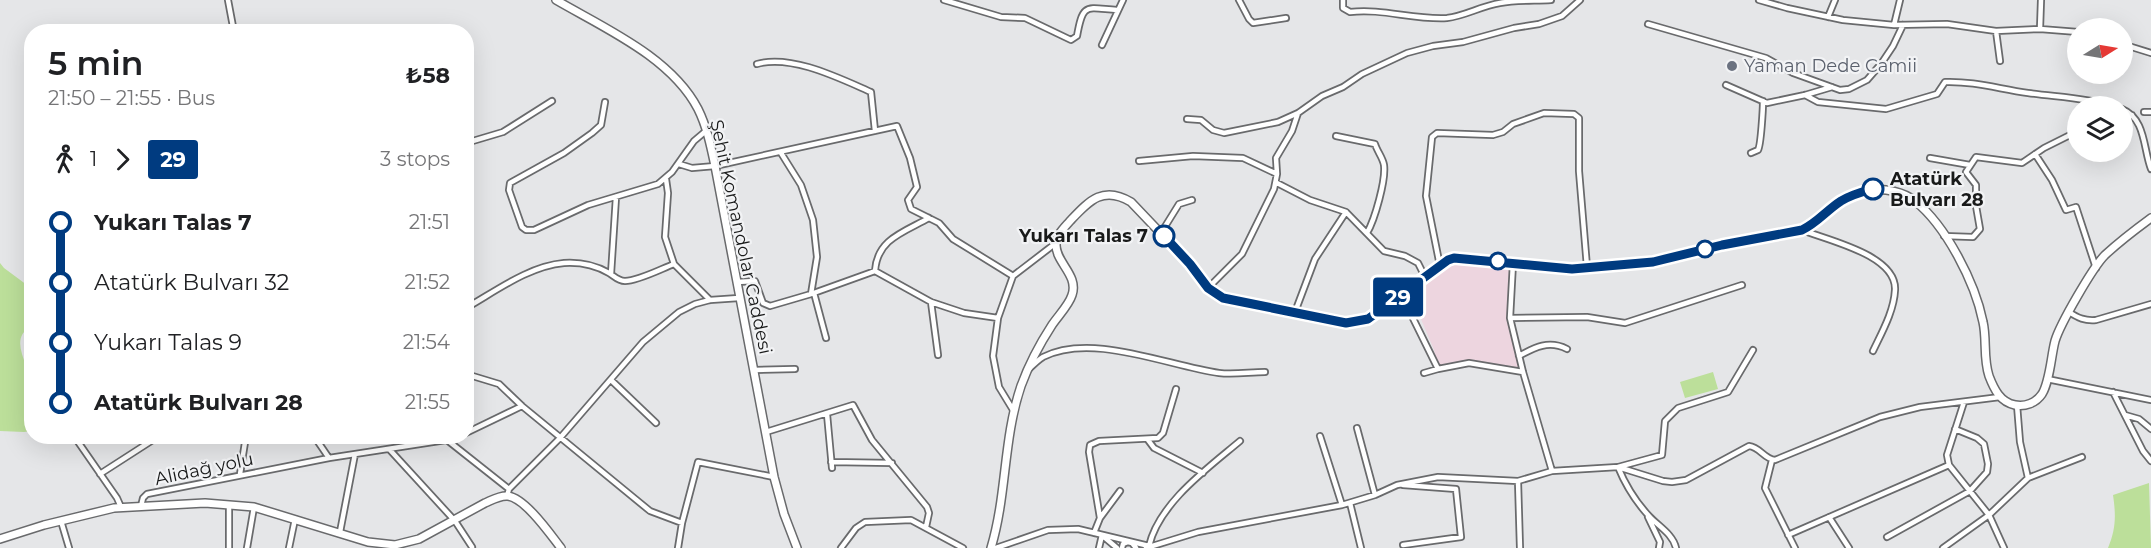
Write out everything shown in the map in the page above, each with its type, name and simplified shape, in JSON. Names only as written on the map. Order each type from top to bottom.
[{"type":"street","name":"Şehit Komandolar Caddesi","points":[[556,0],[657,61],[685,88],[707,130],[774,477],[784,514],[797,548]]},
{"type":"street","points":[[944,0],[1001,17],[1025,18],[1071,40],[1077,36],[1084,10],[1091,8],[1118,10]]},
{"type":"street","points":[[1102,45],[1123,0]]},
{"type":"street","points":[[1239,0],[1253,23],[1286,18]]},
{"type":"street","points":[[1344,0],[1343,8],[1350,12],[1365,10],[1435,18],[1463,15],[1500,3],[1551,0]]},
{"type":"street","points":[[1187,118],[1200,120],[1213,130],[1224,133],[1278,122],[1298,113],[1322,96],[1343,87],[1362,74],[1407,53],[1539,24],[1562,15],[1580,0]]},
{"type":"street","points":[[1759,0],[1827,17],[1894,25],[1947,24],[1996,31],[2040,29],[2067,31]]},
{"type":"street","points":[[1827,17],[1835,0]]},
{"type":"street","points":[[1894,25],[1900,0]]},
{"type":"street","points":[[2040,29],[2041,0]]},
{"type":"street","points":[[228,3],[232,24]]},
{"type":"street","points":[[1648,24],[1766,58],[1792,73],[1840,90],[1849,89],[1867,80],[1893,46],[1903,25]]},
{"type":"street","points":[[1996,31],[2000,61]]},
{"type":"street","points":[[2133,47],[2151,53]]},
{"type":"street","points":[[757,64],[770,60],[783,61],[835,76],[871,92],[874,131]]},
{"type":"street","points":[[1805,95],[1818,102],[1886,108],[1937,94],[1945,82],[1963,81],[2025,93],[2067,98]]},
{"type":"street","points":[[1726,85],[1767,102],[1833,87]]},
{"type":"street","points":[[474,141],[503,132],[552,100]]},
{"type":"street","points":[[1751,153],[1758,150],[1760,145],[1763,101]]},
{"type":"street","points":[[605,102],[601,125],[574,147],[512,180],[509,190],[522,226],[529,231],[577,210],[650,188],[666,178],[679,164],[694,141],[707,130]]},
{"type":"street","points":[[2144,112],[2151,112]]},
{"type":"street","points":[[1208,288],[1242,254],[1277,183],[1276,158],[1292,131],[1298,113]]},
{"type":"street","points":[[1440,266],[1426,196],[1432,137],[1437,133],[1498,134],[1513,124],[1544,113],[1574,114],[1578,118],[1579,171],[1587,267]]},
{"type":"street","points":[[2133,117],[2141,130],[2151,169]]},
{"type":"street","points":[[679,164],[692,168],[715,166],[897,126],[917,187],[908,201],[909,207],[939,223],[953,239],[1012,276]]},
{"type":"street","points":[[1336,136],[1375,144],[1378,155],[1384,162],[1384,173],[1374,221],[1367,233]]},
{"type":"street","points":[[1944,236],[1973,237],[1980,229],[1976,206],[1976,185],[1967,174],[1976,156],[2022,163],[2067,137]]},
{"type":"street","points":[[781,153],[801,185],[813,220],[817,257],[813,294],[826,338]]},
{"type":"street","points":[[2035,154],[2052,180],[2066,210],[2076,207],[2096,268]]},
{"type":"street","points":[[1139,161],[1193,156],[1243,158],[1277,174]]},
{"type":"street","points":[[1930,158],[1970,165]]},
{"type":"street","points":[[666,178],[668,193],[665,237],[674,264],[710,300]]},
{"type":"street","points":[[1277,183],[1310,200],[1346,212],[1384,251],[1412,259],[1425,277]]},
{"type":"street","points":[[1013,411],[999,387],[993,356],[998,318],[1012,276],[1056,243],[1061,231],[1085,205],[1105,195],[1121,196],[1131,202],[1190,264],[1208,288],[1223,298],[1346,323],[1368,319],[1448,260],[1460,257],[1572,269],[1653,262],[1722,245],[1802,230],[1812,225],[1839,202],[1855,194],[1873,189],[1890,191],[1913,200],[1927,213],[1959,260],[1972,288],[1983,322],[1988,373],[1993,387],[2000,397],[2017,405],[2031,404],[2046,387],[2055,339],[2103,256],[2151,218]]},
{"type":"street","points":[[611,274],[616,197]]},
{"type":"street","points":[[1161,233],[1179,204],[1192,200]]},
{"type":"street","points":[[1295,312],[1315,259],[1346,212]]},
{"type":"street","points":[[875,271],[880,250],[887,242],[929,218]]},
{"type":"street","points":[[1802,230],[1872,256],[1890,275],[1895,289],[1888,319],[1873,351]]},
{"type":"street","points":[[1056,243],[1058,255],[1071,276],[1073,295],[1032,356],[1013,411],[993,548],[1048,530],[1078,529],[1148,547],[1198,532],[1342,505],[1375,495],[1397,485],[1438,477],[1518,481],[1552,471],[1618,467],[1662,455],[1665,421],[1678,408],[1728,392],[1753,350]]},
{"type":"street","points":[[474,303],[524,275],[553,265],[579,263],[592,265],[617,279],[626,281],[674,264]]},
{"type":"street","points":[[1513,263],[1510,318],[1552,471]]},
{"type":"street","points":[[737,282],[755,281],[763,303],[770,306],[813,294],[875,271],[931,302],[964,313],[998,318]]},
{"type":"street","points":[[1510,318],[1587,317],[1625,323],[1742,285]]},
{"type":"street","points":[[1401,294],[1438,369]]},
{"type":"street","points":[[0,539],[61,520],[121,507],[205,503],[254,507],[340,532],[365,545],[395,545],[420,539],[485,502],[508,493],[560,438],[586,405],[643,342],[679,312],[710,300],[739,298]]},
{"type":"street","points":[[931,302],[938,355]]},
{"type":"street","points":[[2069,312],[2087,321],[2151,304]]},
{"type":"street","points":[[1519,356],[1540,346],[1551,344],[1567,350]]},
{"type":"street","points":[[1027,371],[1042,358],[1059,352],[1085,348],[1111,349],[1221,374],[1265,372]]},
{"type":"street","points":[[1424,374],[1469,363],[1523,372]]},
{"type":"street","points":[[754,370],[795,369]]},
{"type":"street","points":[[474,376],[499,384],[560,438],[650,511],[682,523]]},
{"type":"street","points":[[2047,379],[2151,400]]},
{"type":"street","points":[[611,380],[656,423]]},
{"type":"street","points":[[1100,518],[1089,452],[1090,445],[1099,441],[1158,438],[1162,433],[1176,389]]},
{"type":"street","points":[[2113,392],[2143,451],[2151,461]]},
{"type":"street","points":[[1618,467],[1662,481],[1679,482],[1749,446],[1772,460],[1779,459],[1880,417],[1920,407],[2000,397]]},
{"type":"street","points":[[1964,402],[1947,455],[1949,465],[1989,515],[2004,548]]},
{"type":"street","points":[[765,432],[853,405],[872,440],[927,507],[929,513],[926,527]]},
{"type":"street","points":[[2017,405],[2020,442],[2028,478]]},
{"type":"street","points":[[474,429],[522,406]]},
{"type":"street","points":[[827,414],[832,468]]},
{"type":"street","points":[[2125,415],[2139,420],[2151,429]]},
{"type":"street","points":[[1357,428],[1375,495]]},
{"type":"street","points":[[1887,537],[1970,491],[1987,472],[1985,448],[1977,438],[1955,429]]},
{"type":"street","points":[[1320,436],[1342,505]]},
{"type":"street","points":[[1148,440],[1154,448],[1203,473]]},
{"type":"street","points":[[1148,547],[1164,516],[1185,490],[1240,441]]},
{"type":"street","points":[[79,444],[121,507]]},
{"type":"street","points":[[100,474],[147,444]]},
{"type":"street","points":[[240,474],[245,444]]},
{"type":"street","points":[[319,444],[329,458]]},
{"type":"street","name":"Alidağ yolu","points":[[141,506],[147,494],[240,474],[417,444]]},
{"type":"street","points":[[451,444],[527,507],[561,548]]},
{"type":"street","points":[[390,450],[455,521],[472,547]]},
{"type":"street","points":[[340,532],[355,454]]},
{"type":"street","points":[[1943,548],[1989,515],[2028,478],[2082,458]]},
{"type":"street","points":[[1772,460],[1765,488],[1795,548]]},
{"type":"street","points":[[678,548],[698,462],[774,477]]},
{"type":"street","points":[[831,462],[893,463]]},
{"type":"street","points":[[1788,535],[1949,465]]},
{"type":"street","points":[[1618,467],[1647,514],[1660,542],[1659,548]]},
{"type":"street","points":[[1518,481],[1520,548]]},
{"type":"street","points":[[1397,485],[1456,489],[1461,537],[1403,545]]},
{"type":"street","points":[[1094,533],[1100,518],[1120,491]]},
{"type":"street","points":[[1350,503],[1360,548]]},
{"type":"street","points":[[229,505],[229,548]]},
{"type":"street","points":[[247,548],[254,507]]},
{"type":"street","points":[[1647,514],[1666,532],[1676,548]]},
{"type":"street","points":[[1829,517],[1849,548]]},
{"type":"street","points":[[289,548],[295,519]]},
{"type":"street","points":[[61,520],[69,548]]},
{"type":"street","points":[[841,548],[856,528],[865,522],[911,520],[963,548]]},
{"type":"street","points":[[1099,548],[1102,535]]},
{"type":"street","points":[[1102,535],[1117,548]]},
{"type":"street","points":[[1017,548],[1018,541]]},
{"type":"street","points":[[1166,541],[1168,548]]},
{"type":"street","points":[[1122,548],[1125,543],[1130,542]]},
{"type":"street","points":[[1130,542],[1136,548]]},
{"type":"shaded area","points":[[1456,258],[1511,266],[1509,318],[1520,369],[1485,363],[1462,363],[1437,367],[1434,350],[1410,293]]},
{"type":"green space","points":[[0,263],[24,283],[24,332],[20,342],[24,361],[24,432],[0,431]]},
{"type":"green space","points":[[1713,372],[1718,389],[1685,398],[1680,382]]},
{"type":"green space","points":[[2149,483],[2151,548],[2108,548],[2115,522],[2113,495]]},
{"type":"bus line","name":"29","points":[[1164,236],[1208,288],[1223,298],[1346,323],[1368,319],[1448,260],[1454,258],[1572,269],[1653,262],[1722,245],[1802,230],[1812,225],[1839,202],[1873,189]]},
{"type":"place","name":"Yaman Dede Camii","points":[[1732,66]]},
{"type":"place","name":"Atatürk Bulvarı 28","points":[[1873,189]]},
{"type":"place","name":"Yukarı Talas 7","points":[[1164,236]]}]
